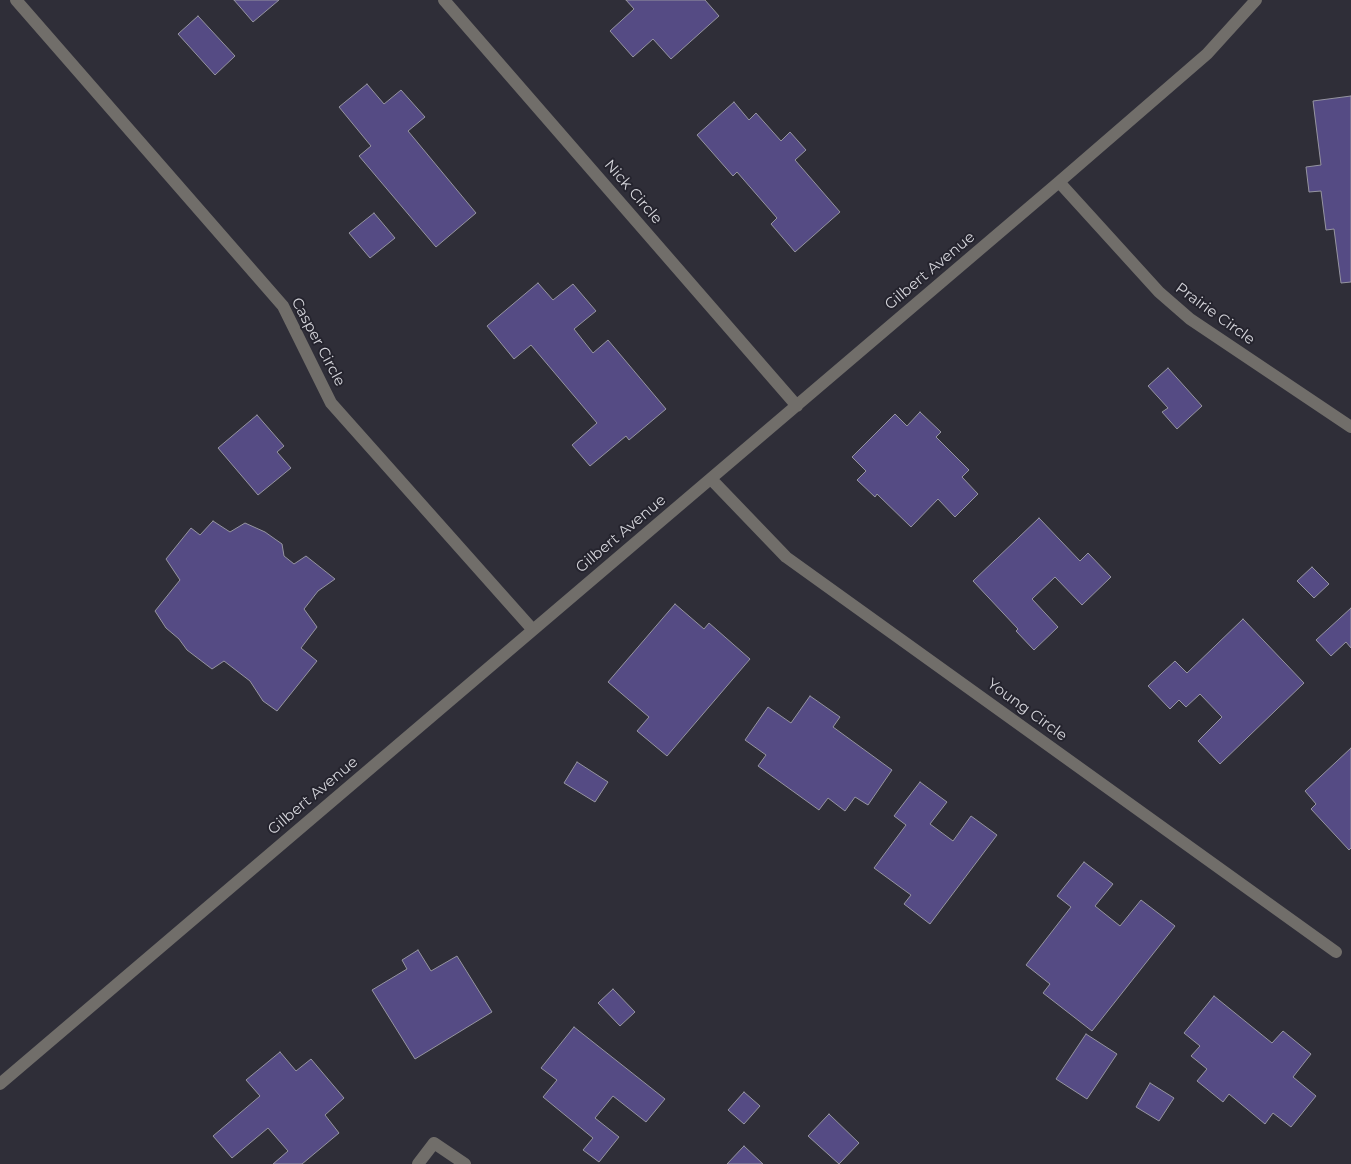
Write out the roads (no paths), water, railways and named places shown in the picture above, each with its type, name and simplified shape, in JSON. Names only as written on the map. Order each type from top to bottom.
[{"type":"street","name":"Casper Circle","points":[[16,0],[283,306],[331,403],[533,630]]},
{"type":"street","name":"Nick Circle","points":[[444,0],[797,406]]},
{"type":"street","name":"Gilbert Avenue","points":[[0,1084],[1059,182],[1207,54],[1256,0]]},
{"type":"street","name":"Prairie Circle","points":[[1059,182],[1148,280],[1190,319],[1351,427]]},
{"type":"street","name":"Young Circle","points":[[711,479],[786,557],[1336,952]]},
{"type":"street","points":[[418,1164],[434,1143],[465,1164]]}]
